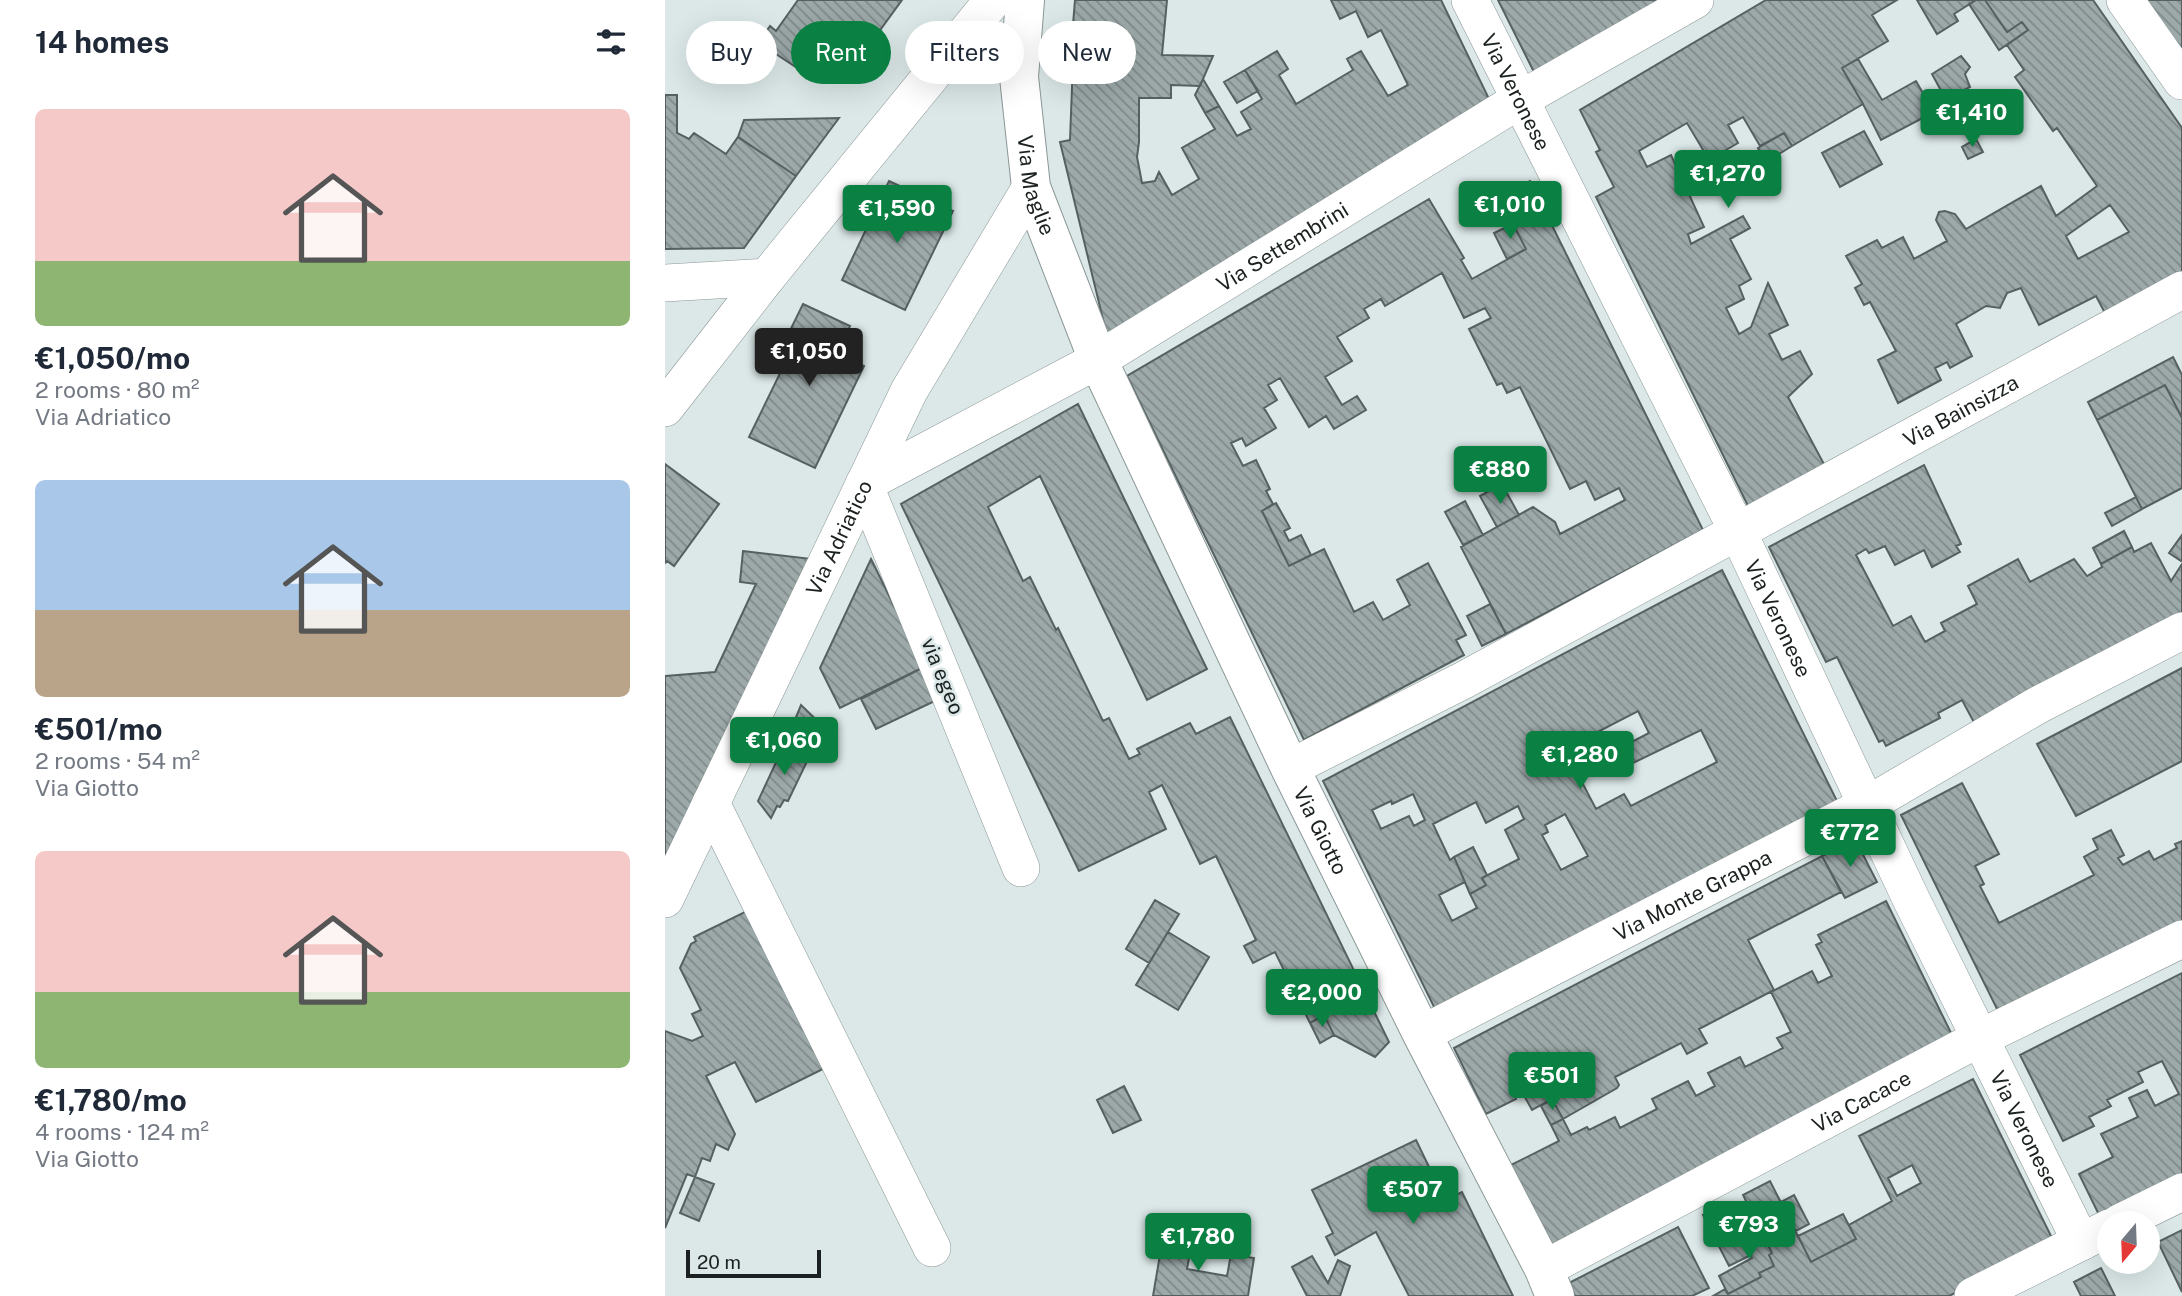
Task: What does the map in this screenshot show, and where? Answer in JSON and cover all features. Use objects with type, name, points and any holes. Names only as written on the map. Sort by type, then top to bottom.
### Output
[{"type":"street","points":[[665,408],[767,277],[993,0]]},
{"type":"street","name":"Via Maglie","points":[[1025,0],[1019,76],[1031,187],[1098,360]]},
{"type":"street","name":"Via Veronese","points":[[1470,0],[1737,530],[1980,1038],[2095,1235]]},
{"type":"street","name":"Via Settembrini","points":[[864,485],[1098,360],[1521,99],[1695,0]]},
{"type":"street","points":[[2125,0],[2182,81]]},
{"type":"street","name":"Via Adriatico","points":[[665,899],[909,391],[1031,187]]},
{"type":"street","points":[[665,283],[767,277]]},
{"type":"street","name":"Via Bainsizza","points":[[1290,768],[1464,680],[2182,290]]},
{"type":"street","name":"Via Giotto","points":[[1098,360],[1290,768],[1549,1282]]},
{"type":"street","name":"via egeo","points":[[864,485],[1021,868]]},
{"type":"street","name":"Via Monte Grappa","points":[[1423,1034],[1867,806],[2038,705],[2182,631]]},
{"type":"street","points":[[711,803],[932,1248]]},
{"type":"street","name":"Via Cacace","points":[[1549,1282],[1980,1038],[2182,939]]},
{"type":"street","points":[[2143,1211],[2182,1192]]},
{"type":"street","points":[[1973,1296],[2095,1235]]},
{"type":"building","points":[[798,0],[902,0],[887,21],[791,21],[791,64],[777,55],[777,30]]},
{"type":"building","points":[[1075,0],[1167,0],[1162,55],[1213,56],[1200,86],[1171,85],[1171,98],[1139,98],[1137,157],[1142,183],[1155,181],[1159,172],[1172,195],[1199,179],[1182,148],[1215,129],[1205,113],[1219,106],[1237,136],[1251,129],[1241,112],[1262,99],[1245,70],[1277,51],[1288,69],[1279,75],[1296,104],[1353,70],[1347,59],[1361,51],[1388,96],[1408,85],[1381,30],[1368,37],[1356,11],[1340,19],[1331,0],[1441,0],[1492,105],[1107,336],[1060,142],[1070,140],[1072,84],[1136,84],[1136,21],[1073,21]]},
{"type":"building","points":[[1498,0],[1679,0],[1539,82]]},
{"type":"building","points":[[1766,0],[1897,0],[1872,15],[1888,41],[1842,68],[1863,104],[1792,146],[1784,133],[1760,146],[1743,117],[1728,125],[1738,143],[1709,160],[1687,123],[1639,151],[1647,167],[1671,155],[1704,227],[1688,234],[1691,244],[1743,216],[1750,228],[1730,239],[1751,279],[1739,286],[1744,299],[1726,308],[1739,334],[1751,327],[1768,283],[1788,325],[1769,334],[1782,360],[1800,351],[1812,374],[1788,397],[1825,466],[1748,506],[1596,197],[1614,187],[1596,152],[1600,150],[1580,110]]},
{"type":"building","points":[[1917,0],[1976,0],[1954,14],[1958,21],[1937,34]]},
{"type":"building","points":[[1976,0],[1985,0],[2007,32],[2022,22],[2028,30],[1999,50],[1969,4]]},
{"type":"building","points":[[1985,0],[2093,0],[2182,128],[2182,278],[2107,317],[2096,296],[2039,325],[2021,288],[2007,293],[2000,308],[1986,306],[1956,324],[1972,356],[1950,368],[1947,362],[1935,368],[1941,380],[1898,403],[1878,360],[1896,351],[1870,302],[1864,305],[1855,288],[1862,284],[1846,256],[1877,240],[1882,248],[1903,237],[1914,259],[1947,241],[1936,220],[1939,212],[1955,214],[1966,229],[2041,186],[2056,216],[2097,186],[2057,128],[2053,131],[2015,77],[2024,70],[2007,45],[2028,30],[2022,22],[2007,32]],"holes":[[[2110,205],[2129,232],[2078,259],[2066,236]]]},
{"type":"building","points":[[2141,0],[2182,0],[2182,59]]},
{"type":"building","points":[[1961,56],[1970,67],[1965,74],[1970,87],[1952,96],[1950,92],[1944,96],[1932,74]]},
{"type":"building","points":[[1858,59],[1882,100],[1916,81],[1934,112],[1881,140],[1842,68]]},
{"type":"building","points":[[1245,70],[1258,91],[1237,103],[1224,82]]},
{"type":"building","points":[[1203,79],[1219,106],[1205,113],[1195,95]]},
{"type":"building","points":[[665,95],[677,95],[677,133],[689,139],[694,133],[726,154],[738,137],[796,176],[744,248],[665,249]]},
{"type":"building","points":[[839,118],[796,176],[738,137],[744,120]]},
{"type":"building","points":[[1864,131],[1882,164],[1840,187],[1822,153]]},
{"type":"building","points":[[1784,133],[1792,146],[1766,162],[1758,148]]},
{"type":"building","points":[[1976,139],[1983,152],[1968,159],[1962,147]]},
{"type":"building","points":[[889,181],[953,211],[905,310],[842,280]]},
{"type":"building","points":[[1530,181],[1703,530],[1506,634],[1461,547],[1533,507],[1555,522],[1560,534],[1625,500],[1619,488],[1595,500],[1586,481],[1570,489],[1520,387],[1507,393],[1502,383],[1497,385],[1469,329],[1491,318],[1485,308],[1464,318],[1442,273],[1385,306],[1381,299],[1364,309],[1369,318],[1337,337],[1352,361],[1325,377],[1342,405],[1357,396],[1366,410],[1334,429],[1326,416],[1309,427],[1280,378],[1268,385],[1277,400],[1264,408],[1276,428],[1246,446],[1242,438],[1231,443],[1243,466],[1256,460],[1270,489],[1266,491],[1273,504],[1262,511],[1289,566],[1324,549],[1354,612],[1373,602],[1383,620],[1410,605],[1397,580],[1428,563],[1466,635],[1456,640],[1464,655],[1304,740],[1127,376],[1429,199],[1464,258],[1461,260],[1472,279],[1526,249],[1499,197]]},
{"type":"building","points":[[1513,224],[1526,249],[1507,259],[1494,233]]},
{"type":"building","points":[[803,304],[850,326],[843,340],[860,348],[854,362],[864,366],[815,468],[749,437],[786,361],[777,357]]},
{"type":"building","points":[[2173,357],[2182,375],[2182,418],[2165,385],[2097,420],[2088,402]]},
{"type":"building","points":[[2165,385],[2182,418],[2182,488],[2142,509],[2097,420]]},
{"type":"building","points":[[1078,404],[1207,669],[1147,700],[1040,476],[988,507],[1023,581],[1030,577],[1103,721],[1109,718],[1129,759],[1140,754],[1137,749],[1190,723],[1196,734],[1230,717],[1389,1042],[1375,1057],[1334,1035],[1324,1015],[1310,1023],[1275,952],[1253,963],[1244,946],[1256,940],[1216,856],[1200,864],[1162,785],[1149,792],[1166,829],[1079,871],[901,504]]},
{"type":"building","points":[[665,464],[719,504],[674,566],[667,561],[665,563]]},
{"type":"building","points":[[1924,465],[1961,544],[1956,546],[1960,552],[1932,567],[1924,550],[1895,565],[1885,546],[1869,553],[1866,549],[1856,555],[1893,626],[1911,616],[1925,642],[1945,631],[1941,623],[1977,604],[1968,586],[2018,559],[2030,582],[2074,559],[2087,576],[2102,567],[2101,564],[2132,547],[2134,552],[2151,543],[2171,581],[2182,564],[2182,621],[1977,728],[1962,700],[1938,713],[1940,718],[1886,746],[1883,740],[1879,742],[1837,657],[1826,662],[1769,547]]},
{"type":"building","points":[[1502,484],[1519,515],[1497,527],[1480,496]]},
{"type":"building","points":[[2136,497],[2142,509],[2112,526],[2105,513]]},
{"type":"building","points":[[1465,501],[1483,535],[1463,545],[1445,512]]},
{"type":"building","points":[[1276,503],[1290,528],[1284,531],[1289,541],[1301,535],[1311,555],[1289,566],[1262,511]]},
{"type":"building","points":[[2124,531],[2132,547],[2101,564],[2093,548]]},
{"type":"building","points":[[2182,535],[2182,560],[2181,561],[2169,553]]},
{"type":"building","points":[[743,551],[812,559],[665,872],[665,676],[715,672],[756,584],[740,582]]},
{"type":"building","points":[[871,559],[924,667],[840,708],[820,668]]},
{"type":"building","points":[[1722,570],[1837,801],[1436,1011],[1323,781]],"holes":[[[1638,711],[1649,733],[1622,747],[1631,764],[1701,730],[1717,762],[1631,806],[1624,794],[1596,809],[1573,765],[1589,757],[1582,740]],[[1413,794],[1425,820],[1414,826],[1409,816],[1381,829],[1372,810],[1391,801],[1392,804]],[[1476,802],[1486,823],[1518,806],[1524,819],[1505,830],[1519,859],[1482,878],[1486,885],[1470,894],[1477,908],[1452,921],[1439,895],[1465,882],[1454,857],[1450,860],[1433,824]],[[1565,814],[1588,856],[1561,870],[1542,835],[1548,832],[1545,825]]]},
{"type":"building","points":[[1490,604],[1506,634],[1482,646],[1467,616]]},
{"type":"building","points":[[924,667],[939,699],[876,729],[861,699]]},
{"type":"building","points":[[2182,668],[2182,761],[2076,816],[2037,744]]},
{"type":"building","points":[[801,705],[834,737],[830,740],[792,727]]},
{"type":"building","points":[[786,741],[811,753],[788,801],[784,800],[780,807],[777,806],[771,818],[758,801]]},
{"type":"building","points":[[1962,783],[1999,854],[1975,866],[1984,884],[1980,886],[1999,923],[2094,875],[2084,857],[2098,849],[2093,839],[2111,830],[2124,855],[2118,858],[2123,865],[2149,851],[2154,860],[2177,848],[2175,844],[2182,841],[2182,931],[2003,1021],[1901,815]]},
{"type":"building","points":[[1855,839],[1877,882],[1845,898],[1822,856]]},
{"type":"building","points":[[1473,847],[1487,875],[1482,878],[1486,885],[1470,894],[1454,857]]},
{"type":"building","points":[[1822,856],[1841,892],[1748,940],[1774,990],[1699,1029],[1707,1043],[1687,1054],[1681,1043],[1615,1077],[1619,1085],[1617,1088],[1563,1119],[1552,1099],[1532,1110],[1521,1090],[1514,1094],[1516,1099],[1486,1114],[1454,1048]]},
{"type":"building","points":[[1155,900],[1179,914],[1149,963],[1126,949]]},
{"type":"building","points":[[1886,901],[1957,1045],[1552,1249],[1511,1165],[1559,1141],[1551,1125],[1563,1119],[1571,1135],[1587,1127],[1589,1130],[1615,1117],[1620,1128],[1657,1109],[1652,1099],[1688,1081],[1696,1096],[1715,1086],[1708,1073],[1740,1057],[1745,1067],[1783,1048],[1777,1038],[1791,1032],[1771,992],[1812,971],[1818,983],[1832,976],[1816,945],[1822,942],[1818,935]]},
{"type":"building","points":[[751,909],[829,1066],[756,1102],[735,1062],[706,1076],[735,1134],[728,1150],[716,1144],[710,1161],[702,1158],[695,1177],[687,1174],[665,1228],[665,1031],[692,1041],[703,1036],[692,1014],[701,1010],[680,968],[691,944],[696,941],[694,937]]},
{"type":"building","points":[[1168,932],[1209,957],[1178,1010],[1136,985]]},
{"type":"building","points":[[2182,973],[2182,1182],[2123,1211],[2097,1211],[2079,1174],[2113,1157],[2101,1134],[2138,1117],[2129,1098],[2147,1090],[2155,1106],[2179,1094],[2162,1061],[2138,1072],[2143,1082],[2107,1100],[2111,1106],[2089,1117],[2094,1126],[2063,1141],[2020,1055]]},
{"type":"building","points":[[1324,1015],[1334,1035],[1320,1043],[1310,1023]]},
{"type":"building","points":[[1973,1079],[2055,1244],[1949,1296],[1713,1296],[1725,1289],[1728,1294],[1761,1277],[1759,1273],[1774,1266],[1769,1255],[1772,1253],[1743,1195],[1770,1181],[1811,1262],[1856,1239],[1849,1225],[1892,1201],[1859,1136]],"holes":[[[1912,1165],[1921,1183],[1897,1196],[1888,1178]]]},
{"type":"building","points":[[1124,1086],[1141,1120],[1113,1133],[1097,1100]]},
{"type":"building","points":[[1552,1099],[1563,1119],[1551,1125],[1541,1106]]},
{"type":"building","points":[[1416,1140],[1445,1200],[1462,1192],[1513,1296],[1409,1296],[1376,1232],[1335,1255],[1326,1237],[1333,1233],[1312,1190]]},
{"type":"building","points":[[695,1177],[714,1184],[699,1221],[680,1213]]},
{"type":"building","points":[[1794,1195],[1809,1224],[1796,1231],[1781,1202]]},
{"type":"building","points":[[1725,1204],[1751,1255],[1729,1266],[1703,1215]]},
{"type":"building","points":[[1843,1214],[1856,1239],[1811,1262],[1798,1236]]},
{"type":"building","points":[[1757,1224],[1772,1253],[1769,1255],[1774,1266],[1759,1273],[1761,1277],[1728,1294],[1719,1276],[1752,1258],[1740,1233]]},
{"type":"building","points":[[1678,1227],[1709,1288],[1692,1296],[1575,1296],[1569,1283]]},
{"type":"building","points":[[2182,1230],[2182,1292],[2160,1246],[2160,1241]]},
{"type":"building","points":[[1164,1231],[1193,1236],[1187,1269],[1227,1276],[1231,1254],[1254,1258],[1248,1296],[1153,1296]]},
{"type":"building","points":[[1312,1256],[1328,1283],[1338,1260],[1350,1266],[1340,1296],[1307,1296],[1292,1267]]},
{"type":"building","points":[[2097,1270],[2097,1274],[2104,1274],[2115,1296],[2081,1296],[2074,1282]]}]
